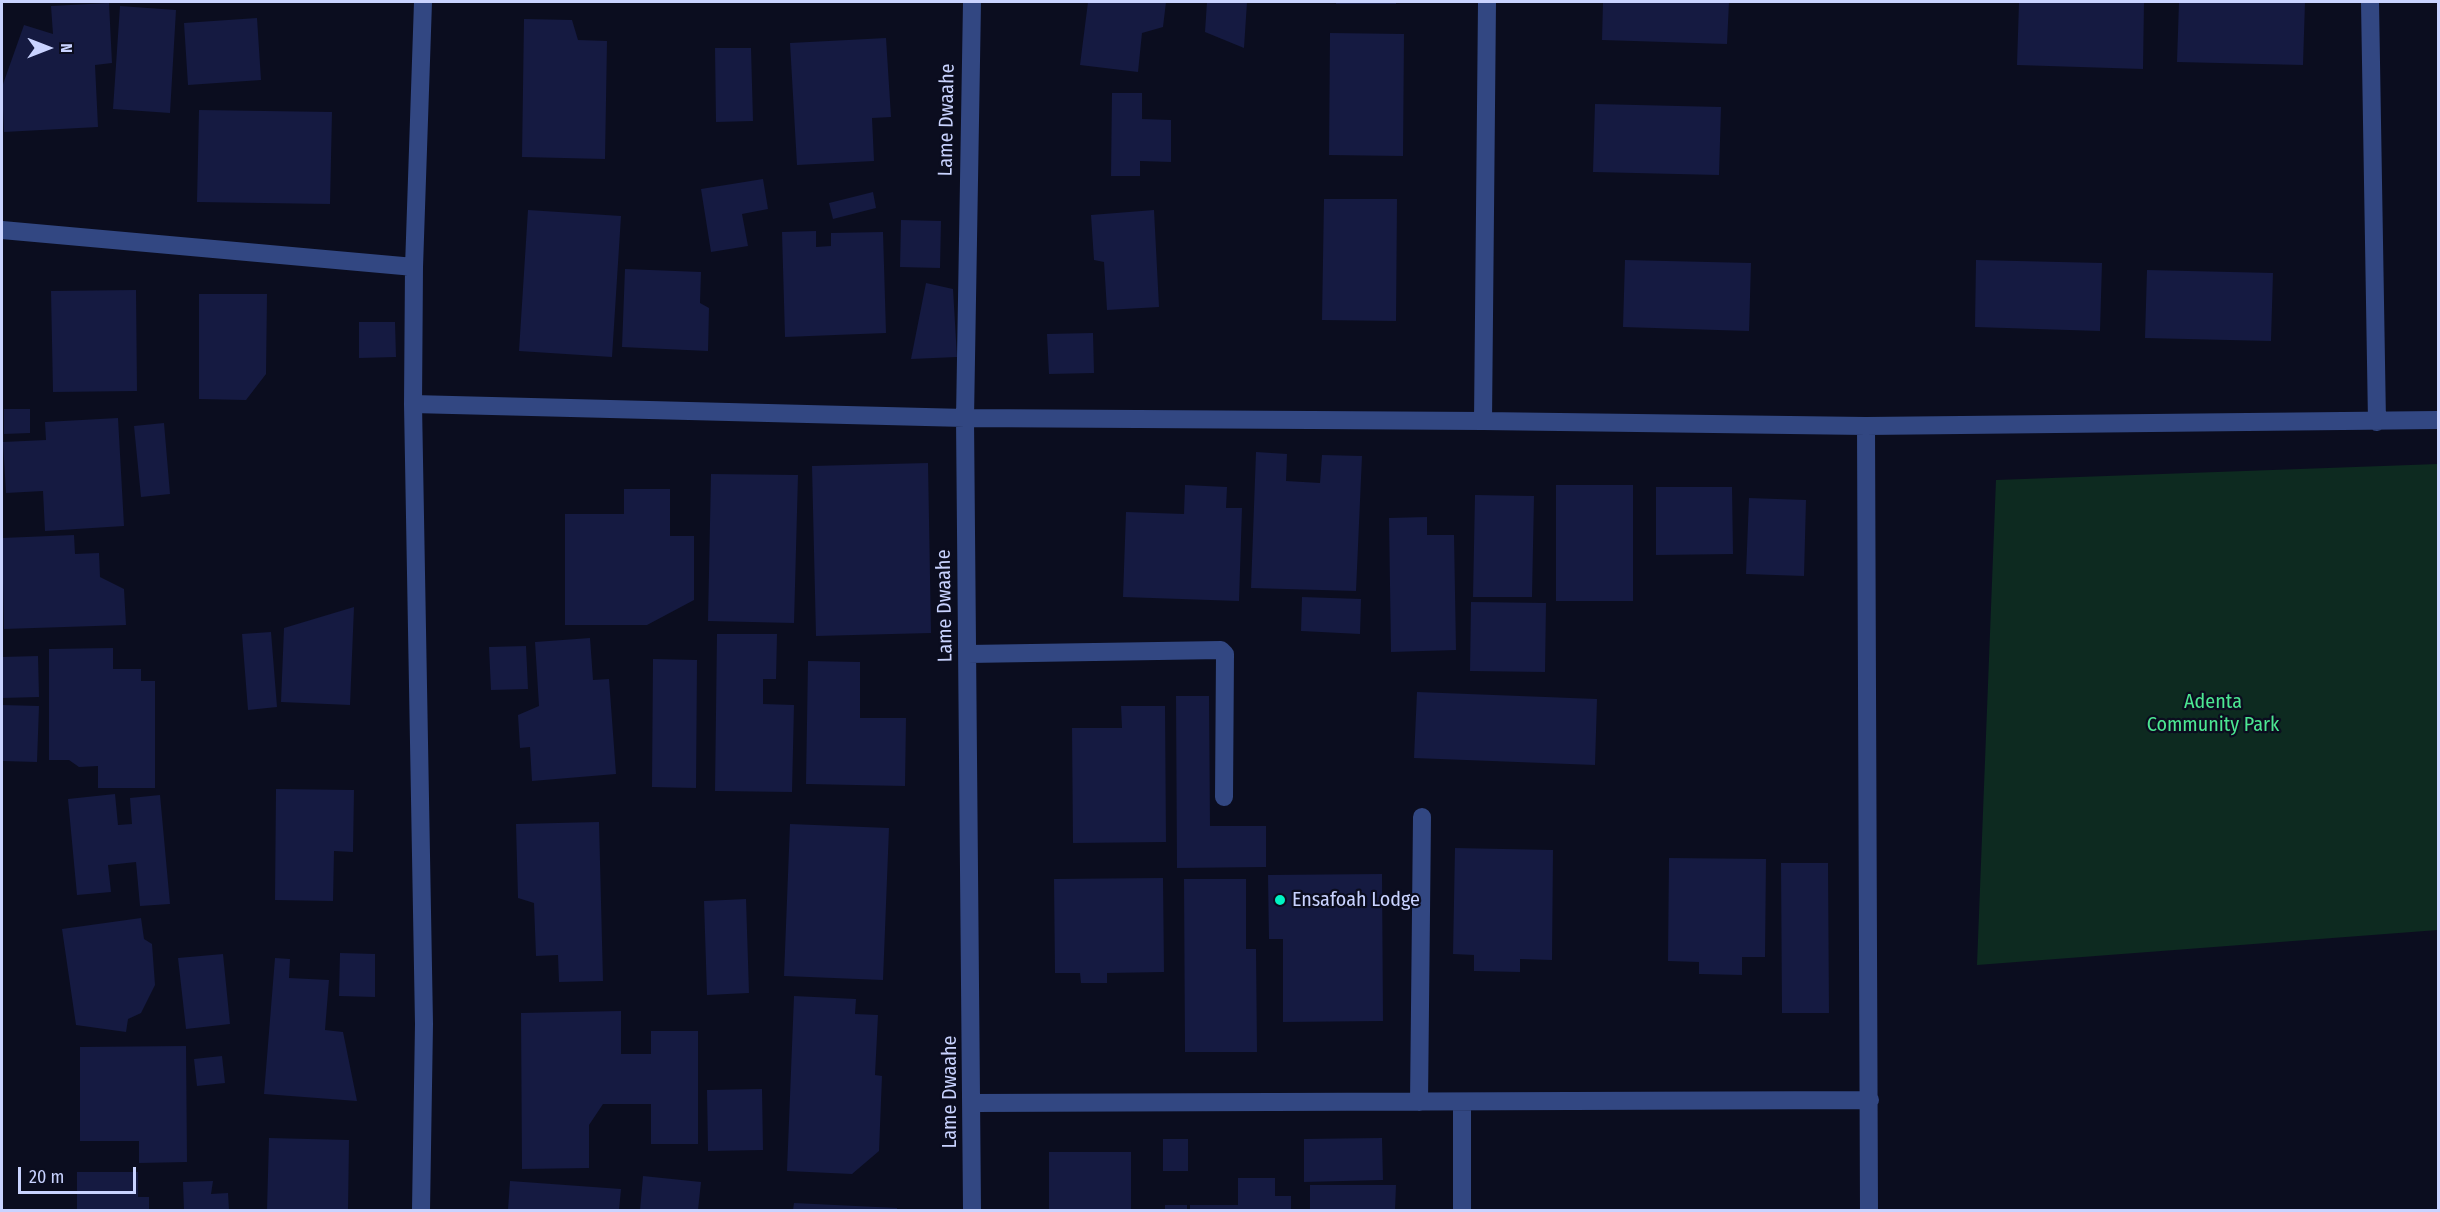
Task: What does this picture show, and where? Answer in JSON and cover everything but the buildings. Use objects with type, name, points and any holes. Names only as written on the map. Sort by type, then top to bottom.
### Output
[{"type":"street","points":[[421,1210],[424,1024],[413,404],[414,267],[423,2]]},
{"type":"street","name":"Lame Dwaahe","points":[[972,2],[965,418],[973,1103],[972,1210]]},
{"type":"street","points":[[1483,421],[1487,2]]},
{"type":"street","points":[[2370,2],[2377,422]]},
{"type":"street","points":[[2,230],[414,267]]},
{"type":"street","points":[[413,404],[965,418],[1866,426],[2439,420]]},
{"type":"street","points":[[1866,426],[1869,1210]]},
{"type":"street","points":[[968,654],[1221,650],[1225,654],[1224,797]]},
{"type":"street","points":[[1419,1102],[1422,817]]},
{"type":"street","points":[[973,1103],[1870,1100]]},
{"type":"street","points":[[1462,1102],[1462,1210]]},
{"type":"green space","name":"Adenta Community Park","points":[[2438,464],[2438,930],[1977,965],[1996,480]]},
{"type":"place","name":"Ensafoah Lodge","points":[[1280,900]]}]
